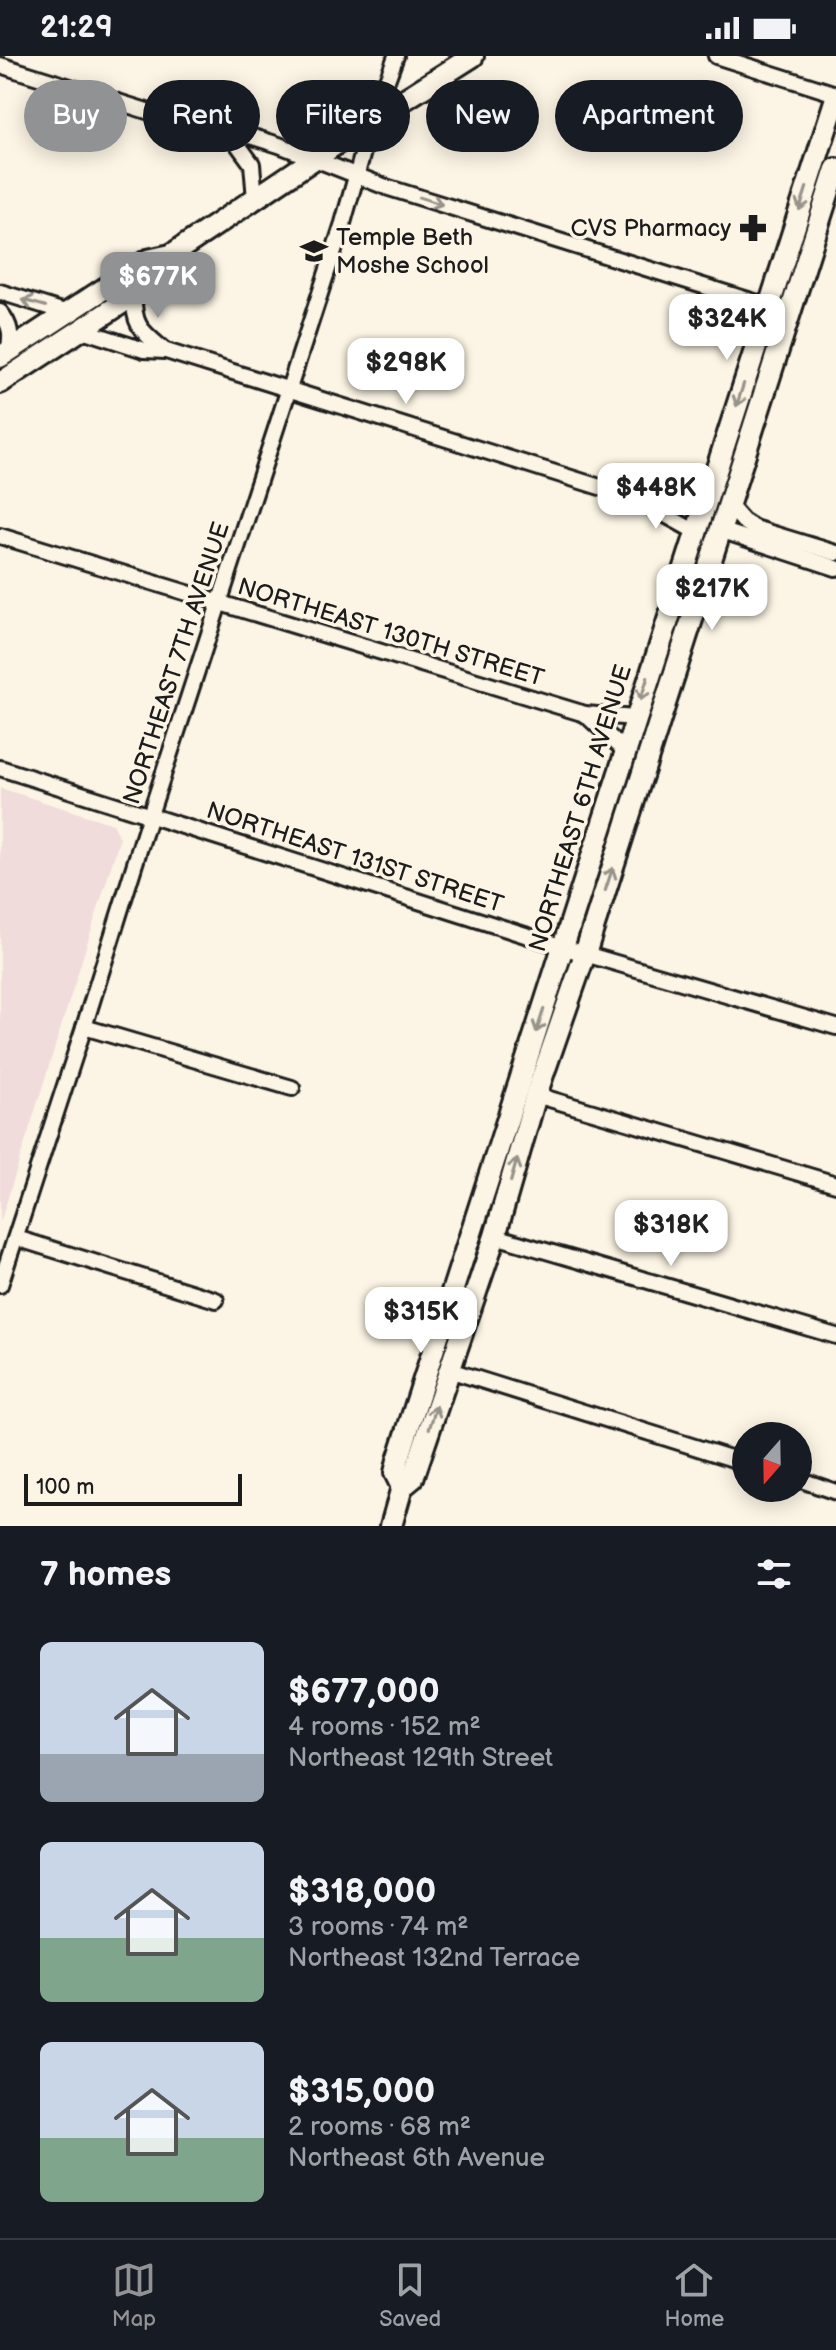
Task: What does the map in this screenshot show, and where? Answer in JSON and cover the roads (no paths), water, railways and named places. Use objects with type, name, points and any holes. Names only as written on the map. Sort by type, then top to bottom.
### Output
[{"type":"main road","points":[[410,96],[473,56]]},
{"type":"main road","name":"NORTHEAST 6TH AVENUE","points":[[402,1487],[394,1471],[836,96]]},
{"type":"main road","points":[[4,354],[148,260],[171,255],[325,152]]},
{"type":"main road","name":"NORTHEAST 6TH AVENUE","points":[[391,1526],[402,1487],[413,1478],[495,1236],[536,1095],[585,954],[836,169]]},
{"type":"main road","points":[[0,383],[154,282],[171,255]]},
{"type":"main road","points":[[717,467],[716,512],[720,530]]},
{"type":"main road","points":[[703,579],[708,530],[704,505]]},
{"type":"main road","points":[[440,1327],[444,1359],[449,1370]]},
{"type":"street","name":"NORTHEAST 7TH AVENUE","points":[[387,80],[396,56]]},
{"type":"street","points":[[716,56],[836,96]]},
{"type":"street","points":[[0,65],[143,110]]},
{"type":"street","points":[[260,140],[357,176],[791,314]]},
{"type":"street","points":[[243,152],[252,164],[255,199]]},
{"type":"street","name":"NORTHEAST 7TH AVENUE","points":[[0,1285],[363,152]]},
{"type":"street","points":[[0,292],[68,313]]},
{"type":"street","points":[[134,295],[137,325],[166,351]]},
{"type":"street","points":[[0,312],[9,326],[11,338],[4,354]]},
{"type":"street","points":[[82,330],[144,350],[166,351],[635,498],[704,505]]},
{"type":"street","points":[[635,498],[696,532]]},
{"type":"street","points":[[728,504],[754,528],[836,553]]},
{"type":"street","points":[[720,530],[836,568]]},
{"type":"street","name":"NORTHEAST 130TH STREET","points":[[0,536],[585,714],[635,718]]},
{"type":"street","name":"NORTHEAST 130TH STREET","points":[[585,714],[625,751]]},
{"type":"street","name":"NORTHEAST 131ST STREET","points":[[0,768],[585,954],[836,1027]]},
{"type":"street","points":[[84,1027],[292,1088]]},
{"type":"street","points":[[536,1095],[836,1184]]},
{"type":"street","points":[[495,1236],[836,1336]]},
{"type":"street","points":[[16,1238],[216,1300]]},
{"type":"street","points":[[449,1370],[732,1459]]},
{"type":"street","points":[[812,1484],[836,1492]]},
{"type":"place","name":"CVS Pharmacy","points":[[753,228]]},
{"type":"place","name":"Temple Beth Moshe School","points":[[314,251]]}]
